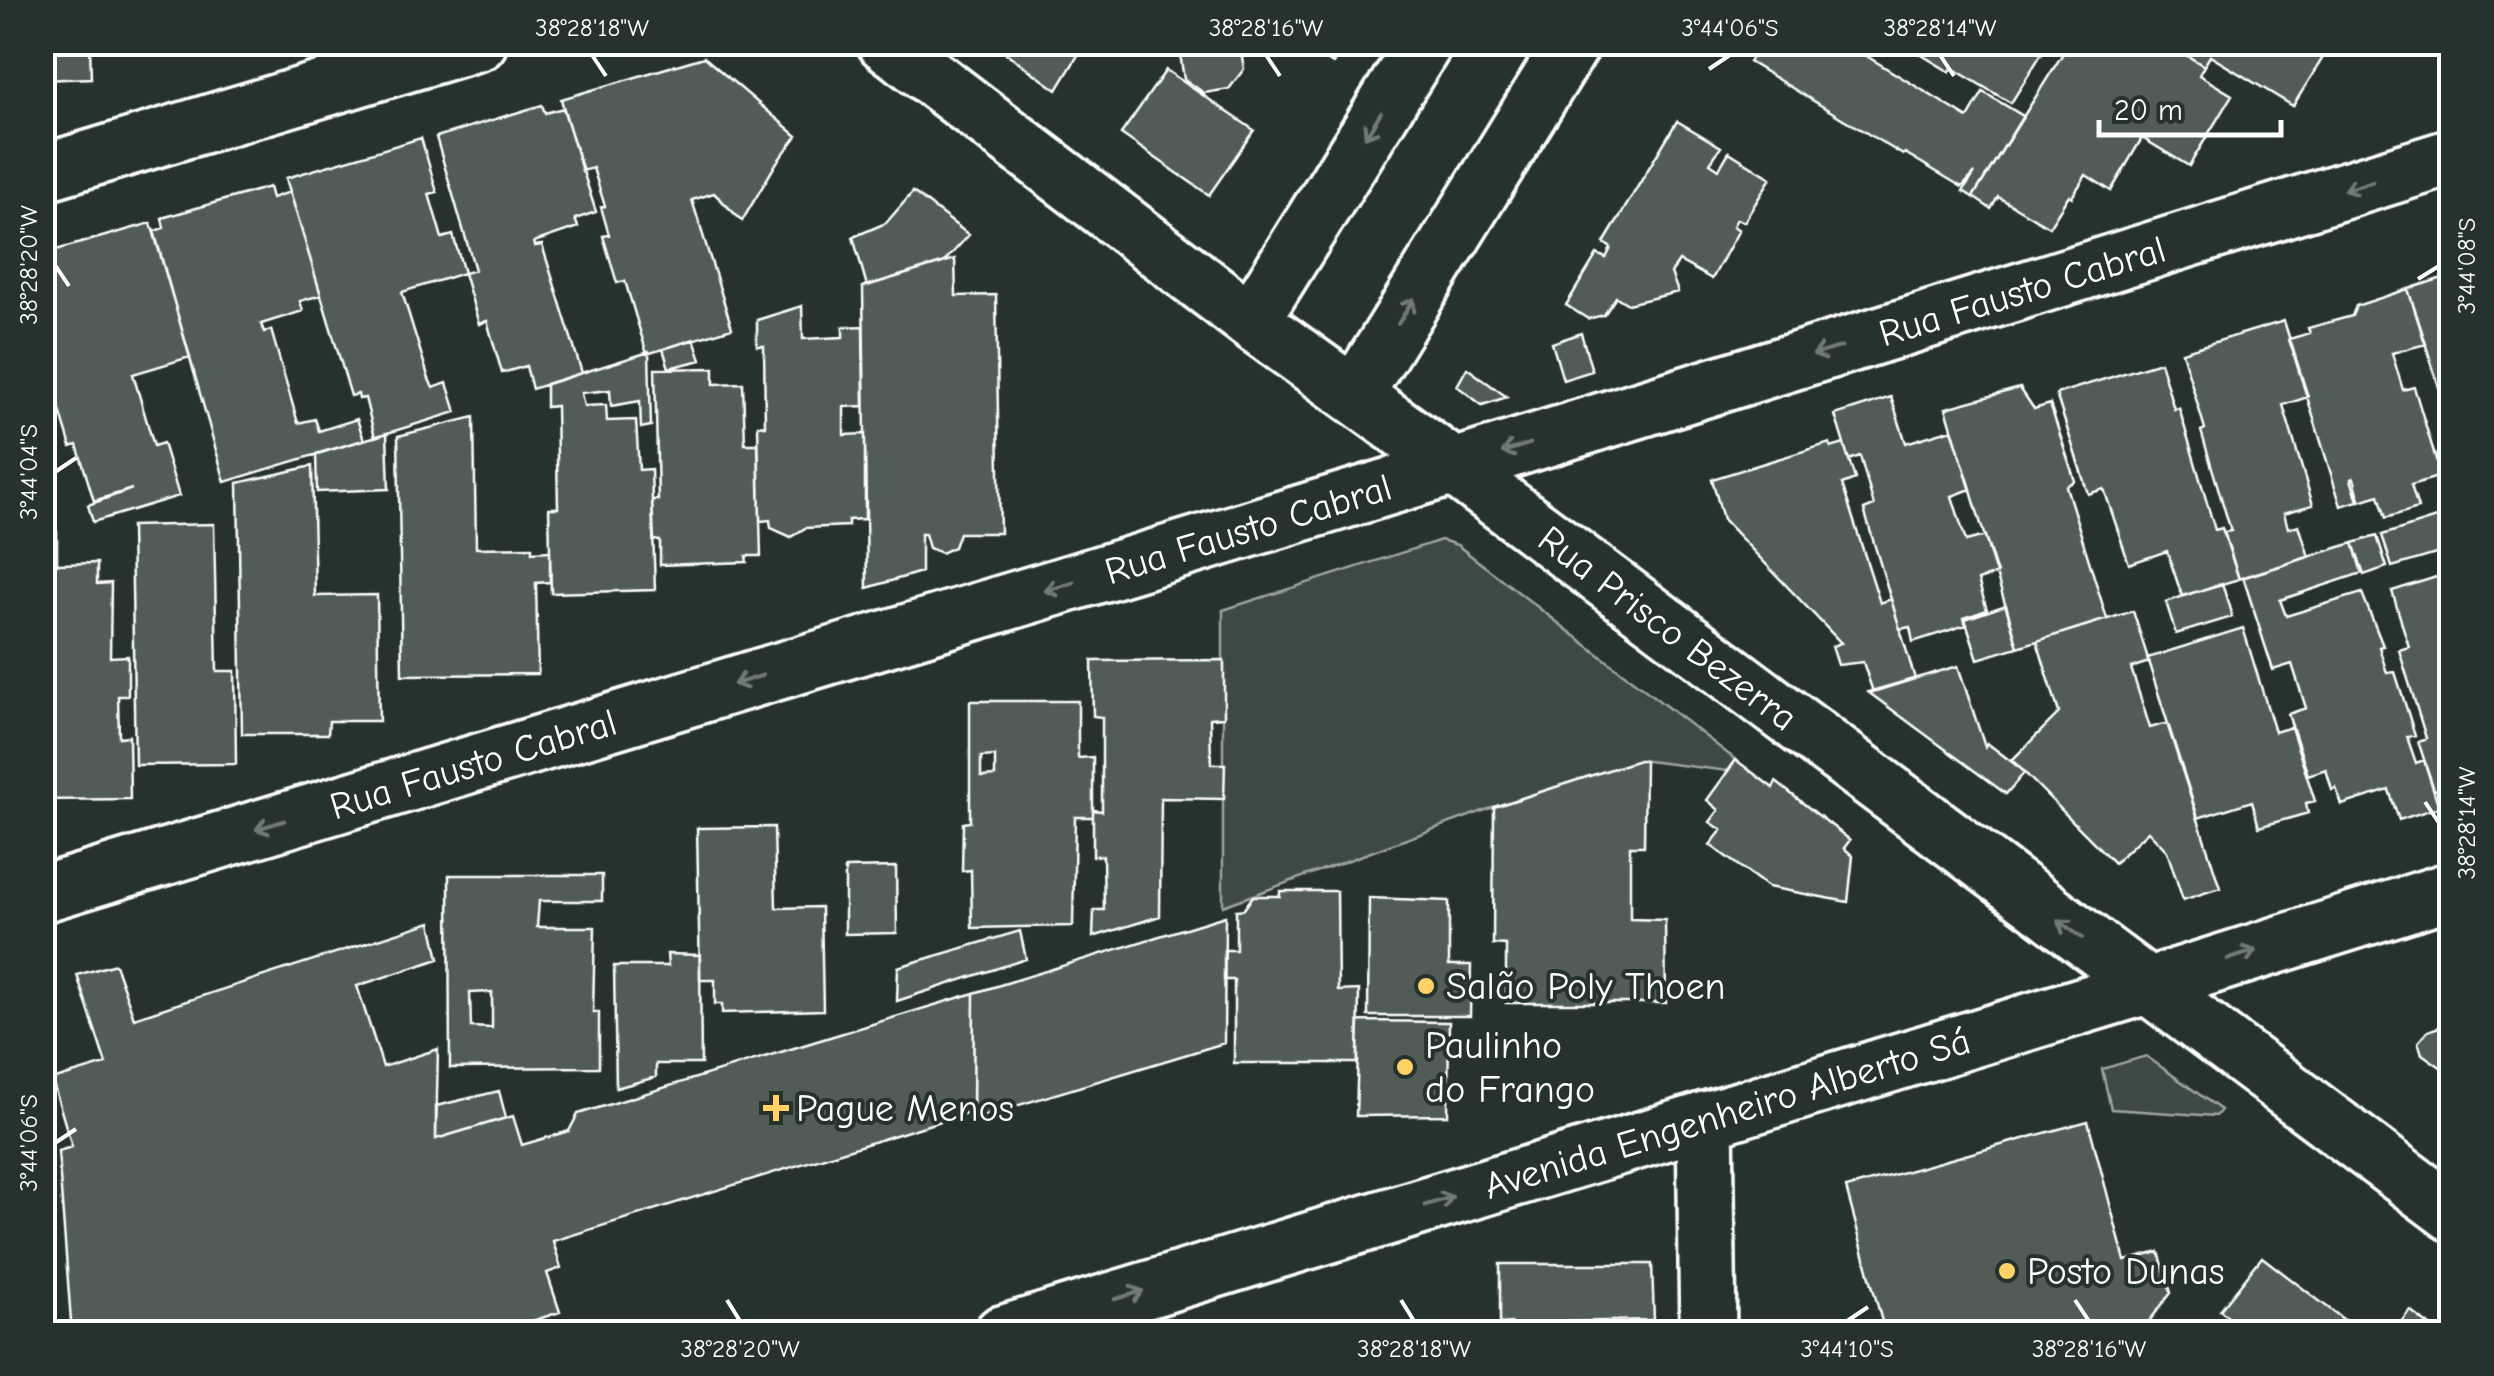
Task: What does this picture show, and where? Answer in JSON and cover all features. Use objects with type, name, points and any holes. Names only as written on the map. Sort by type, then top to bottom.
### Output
[{"type":"street","points":[[42,173],[479,42]]},
{"type":"street","name":"Rua Prisco Bezerra","points":[[885,42],[1252,321],[1454,467],[2452,1213]]},
{"type":"street","points":[[1252,321],[1425,42]]},
{"type":"street","points":[[1354,394],[1573,42]]},
{"type":"street","name":"Rua Fausto Cabral","points":[[42,894],[1454,467],[2452,157]]},
{"type":"street","name":"Avenida Engenheiro Alberto Sá","points":[[1002,1334],[2150,986],[2452,890]]},
{"type":"street","points":[[1704,1120],[1708,1334]]},
{"type":"shaded area","points":[[1441,540],[1457,545],[1736,760],[1728,771],[1639,760],[1494,807],[1223,906],[1223,610]]},
{"type":"shaded area","points":[[2146,1056],[2221,1110],[2216,1116],[2111,1109],[2102,1069]]},
{"type":"building","points":[[42,42],[120,45],[90,45],[91,78],[42,80]]},
{"type":"building","points":[[120,42],[201,42],[201,46],[119,47]]},
{"type":"building","points":[[1002,42],[1086,42],[1057,90],[999,48]]},
{"type":"building","points":[[1188,42],[1240,44],[1244,69],[1229,89],[1204,93],[1184,79],[1180,54]]},
{"type":"building","points":[[1298,42],[1346,42],[1333,64]]},
{"type":"building","points":[[1761,42],[1855,42],[1855,49],[1968,118],[1983,92],[2023,116],[1973,197],[1963,191],[1975,173],[1962,187],[1749,62]]},
{"type":"building","points":[[1900,42],[2024,42],[2042,53],[2011,103]]},
{"type":"building","points":[[2070,42],[2165,42],[2204,66],[2199,75],[2232,95],[2189,166],[2142,138],[2111,191],[2086,175],[2049,227],[1998,197],[1991,209],[1973,197]]},
{"type":"building","points":[[2165,42],[2302,42],[2324,56],[2293,106],[2210,56],[2204,66]]},
{"type":"building","points":[[704,57],[797,136],[742,221],[714,193],[692,200],[732,328],[647,354],[625,281],[617,283],[603,236],[609,235],[601,207],[605,206],[593,168],[582,171],[561,99]]},
{"type":"building","points":[[1166,70],[1254,130],[1209,195],[1121,134]]},
{"type":"building","points":[[542,105],[545,113],[563,108],[596,212],[575,219],[578,227],[534,242],[535,246],[542,245],[582,373],[532,389],[526,366],[502,373],[487,321],[479,324],[464,273],[475,270],[436,137]]},
{"type":"building","points":[[1677,121],[1721,147],[1710,163],[1719,169],[1729,152],[1771,178],[1744,222],[1737,219],[1733,226],[1739,230],[1712,279],[1679,261],[1671,273],[1678,292],[1628,304],[1616,297],[1604,315],[1588,319],[1566,305],[1597,254],[1606,258],[1611,248],[1604,243]]},
{"type":"building","points":[[421,138],[437,192],[429,194],[442,238],[453,235],[464,273],[402,292],[433,388],[447,383],[456,412],[375,437],[365,398],[351,396],[286,178]]},
{"type":"building","points":[[269,187],[272,198],[290,192],[321,295],[300,301],[303,311],[261,324],[264,332],[271,330],[298,423],[315,419],[319,431],[357,419],[364,440],[225,482],[154,231],[164,228],[162,218]]},
{"type":"building","points":[[913,192],[969,235],[943,263],[867,286],[853,237],[886,223]]},
{"type":"building","points":[[151,223],[190,357],[133,374],[154,446],[163,443],[179,496],[93,522],[88,505],[132,489],[94,501],[77,445],[71,447],[42,350],[42,254]]},
{"type":"building","points":[[955,259],[956,296],[996,295],[1000,533],[959,533],[954,547],[941,553],[929,548],[925,534],[921,534],[921,572],[867,588],[863,287]]},
{"type":"building","points":[[2452,275],[2452,428],[2408,289]]},
{"type":"building","points":[[2408,289],[2426,344],[2392,353],[2403,390],[2414,387],[2441,476],[2411,485],[2418,508],[2386,518],[2379,495],[2360,501],[2354,478],[2351,479],[2358,501],[2341,506],[2289,339],[2310,333],[2308,328],[2352,316],[2356,306]]},
{"type":"building","points":[[802,306],[803,339],[843,337],[843,327],[863,326],[864,406],[844,407],[844,435],[865,434],[865,519],[848,520],[848,526],[805,528],[791,537],[771,528],[770,520],[760,521],[758,425],[765,426],[764,346],[757,346],[757,320]]},
{"type":"building","points":[[2284,321],[2308,397],[2283,405],[2313,505],[2284,513],[2288,528],[2299,525],[2309,557],[2239,579],[2224,532],[2231,531],[2182,352]]},
{"type":"building","points":[[1581,333],[1592,371],[1563,380],[1552,343]]},
{"type":"building","points":[[694,339],[701,360],[669,368],[663,349]]},
{"type":"building","points":[[649,352],[651,426],[641,428],[640,401],[611,406],[610,390],[581,393],[584,406],[606,405],[607,421],[636,420],[639,470],[651,469],[655,590],[551,593],[549,508],[558,508],[556,406],[546,407],[546,384]]},
{"type":"building","points":[[2160,362],[2174,409],[2179,408],[2215,530],[2222,528],[2239,579],[2182,596],[2167,551],[2129,564],[2104,489],[2088,494],[2056,394]]},
{"type":"building","points":[[714,368],[714,384],[743,383],[745,444],[758,444],[761,556],[746,556],[747,562],[660,565],[652,500],[658,500],[655,369]]},
{"type":"building","points":[[1467,368],[1507,397],[1482,405],[1457,386]]},
{"type":"building","points":[[2020,388],[2034,409],[2050,404],[2075,481],[2066,486],[2107,619],[2018,647],[1946,408]]},
{"type":"building","points":[[1891,397],[1906,443],[1952,429],[1971,489],[1952,496],[1966,541],[1985,536],[1997,574],[1978,580],[1987,610],[1964,618],[1966,625],[1913,642],[1910,627],[1900,629],[1864,510],[1874,506],[1860,456],[1849,460],[1835,415]]},
{"type":"building","points":[[474,417],[476,548],[532,547],[532,552],[550,551],[550,582],[536,583],[538,674],[402,675],[398,436]]},
{"type":"building","points":[[387,433],[389,489],[317,492],[316,454]]},
{"type":"building","points":[[1830,443],[1831,448],[1844,444],[1855,479],[1842,484],[1880,603],[1891,599],[1915,679],[1873,692],[1863,662],[1838,665],[1832,646],[1841,643],[1723,519],[1712,479]]},
{"type":"building","points":[[312,466],[315,596],[377,595],[379,721],[329,721],[328,734],[242,734],[238,483]]},
{"type":"building","points":[[2439,517],[2450,550],[2392,567],[2382,535]]},
{"type":"building","points":[[214,524],[217,671],[235,671],[236,764],[135,765],[131,526]]},
{"type":"building","points":[[57,533],[57,564],[97,563],[97,584],[111,583],[110,657],[128,656],[128,696],[118,696],[119,737],[129,736],[130,799],[42,800],[42,537]]},
{"type":"building","points":[[2377,536],[2387,567],[2364,575],[2353,543]]},
{"type":"building","points":[[2353,543],[2362,573],[2280,600],[2286,616],[2362,593],[2383,646],[2379,647],[2387,673],[2395,672],[2415,735],[2407,737],[2416,763],[2424,760],[2439,807],[2399,820],[2389,790],[2342,805],[2336,788],[2332,790],[2326,769],[2308,775],[2288,714],[2306,708],[2292,664],[2273,670],[2243,577]]},
{"type":"building","points":[[2452,572],[2452,785],[2434,790],[2418,741],[2426,738],[2399,650],[2409,647],[2392,591]]},
{"type":"building","points":[[2222,583],[2232,617],[2176,634],[2166,602]]},
{"type":"building","points":[[2006,605],[2018,647],[1978,659],[1965,619]]},
{"type":"building","points":[[2133,611],[2149,662],[2131,668],[2150,728],[2167,723],[2220,888],[2183,900],[2167,851],[2148,831],[2114,863],[2012,760],[2059,713],[2037,641]]},
{"type":"building","points":[[2243,628],[2275,732],[2291,727],[2315,801],[2306,803],[2308,813],[2259,827],[2252,801],[2198,818],[2147,658]]},
{"type":"building","points":[[1224,660],[1224,717],[1210,718],[1211,764],[1225,764],[1224,799],[1161,798],[1160,916],[1093,937],[1094,910],[1104,910],[1103,856],[1093,856],[1093,810],[1102,811],[1102,717],[1093,716],[1092,661]]},
{"type":"building","points":[[1958,666],[1985,747],[1987,743],[2025,772],[2006,794],[1868,692]]},
{"type":"building","points":[[970,701],[1078,701],[1078,758],[1093,757],[1093,817],[1075,817],[1073,926],[972,928],[971,870],[962,871],[963,823],[970,822]],"holes":[[[995,756],[995,776],[981,777],[981,757]]]},
{"type":"building","points":[[1645,760],[1644,846],[1630,846],[1630,919],[1665,920],[1666,1003],[1506,1003],[1506,945],[1493,944],[1494,807]]},
{"type":"building","points":[[1736,760],[1773,788],[1776,782],[1850,840],[1844,848],[1853,856],[1848,902],[1768,887],[1710,845],[1722,830],[1710,822],[1719,810],[1707,800]]},
{"type":"building","points":[[774,827],[776,908],[821,907],[823,1010],[722,1013],[722,1004],[715,1004],[715,980],[700,980],[697,828]]},
{"type":"building","points":[[896,867],[897,933],[845,934],[845,868]]},
{"type":"building","points":[[449,875],[602,875],[602,901],[539,901],[537,927],[595,927],[593,1012],[599,1012],[599,1067],[450,1068]],"holes":[[[492,992],[492,1028],[471,1027],[470,993]]]},
{"type":"building","points":[[1280,891],[1337,891],[1338,991],[1359,990],[1358,1063],[1234,1063],[1234,980],[1224,980],[1224,950],[1236,950],[1236,910],[1244,909],[1253,896],[1280,896]]},
{"type":"building","points":[[1369,898],[1449,901],[1449,965],[1471,965],[1470,1016],[1368,1016]]},
{"type":"building","points":[[1225,916],[1224,1043],[973,1119],[974,993]]},
{"type":"building","points":[[431,922],[439,959],[357,986],[383,1067],[438,1049],[436,1139],[513,1116],[522,1145],[569,1131],[578,1114],[974,993],[973,1111],[553,1241],[561,1268],[547,1273],[560,1312],[492,1334],[72,1334],[58,1151],[72,1147],[52,1080],[106,1064],[77,975],[115,964],[134,1018]]},
{"type":"building","points":[[1020,931],[1026,959],[897,1001],[898,967]]},
{"type":"building","points":[[667,954],[700,955],[701,1064],[656,1064],[656,1077],[616,1088],[614,966],[668,966]]},
{"type":"building","points":[[1359,1021],[1449,1022],[1448,1115],[1356,1116]]},
{"type":"building","points":[[2452,1022],[2452,1075],[2422,1054],[2418,1042],[2428,1031]]},
{"type":"building","points":[[499,1091],[506,1118],[436,1139],[436,1106]]},
{"type":"building","points":[[2088,1121],[2125,1261],[2159,1252],[2171,1293],[2140,1333],[1865,1334],[1884,1329],[1846,1188]]},
{"type":"building","points":[[2262,1257],[2356,1329],[2352,1334],[2250,1334],[2220,1310]]},
{"type":"building","points":[[1500,1264],[1652,1264],[1654,1320],[1563,1322],[1563,1334],[1511,1334],[1511,1323],[1500,1324]]},
{"type":"building","points":[[2410,1310],[2440,1334],[2392,1334]]},
{"type":"place","name":"Salão Poly Thoen","points":[[1426,986]]},
{"type":"place","name":"Paulinho do Frango","points":[[1405,1067]]},
{"type":"place","name":"Pague Menos","points":[[776,1108]]},
{"type":"place","name":"Posto Dunas","points":[[2007,1271]]}]
